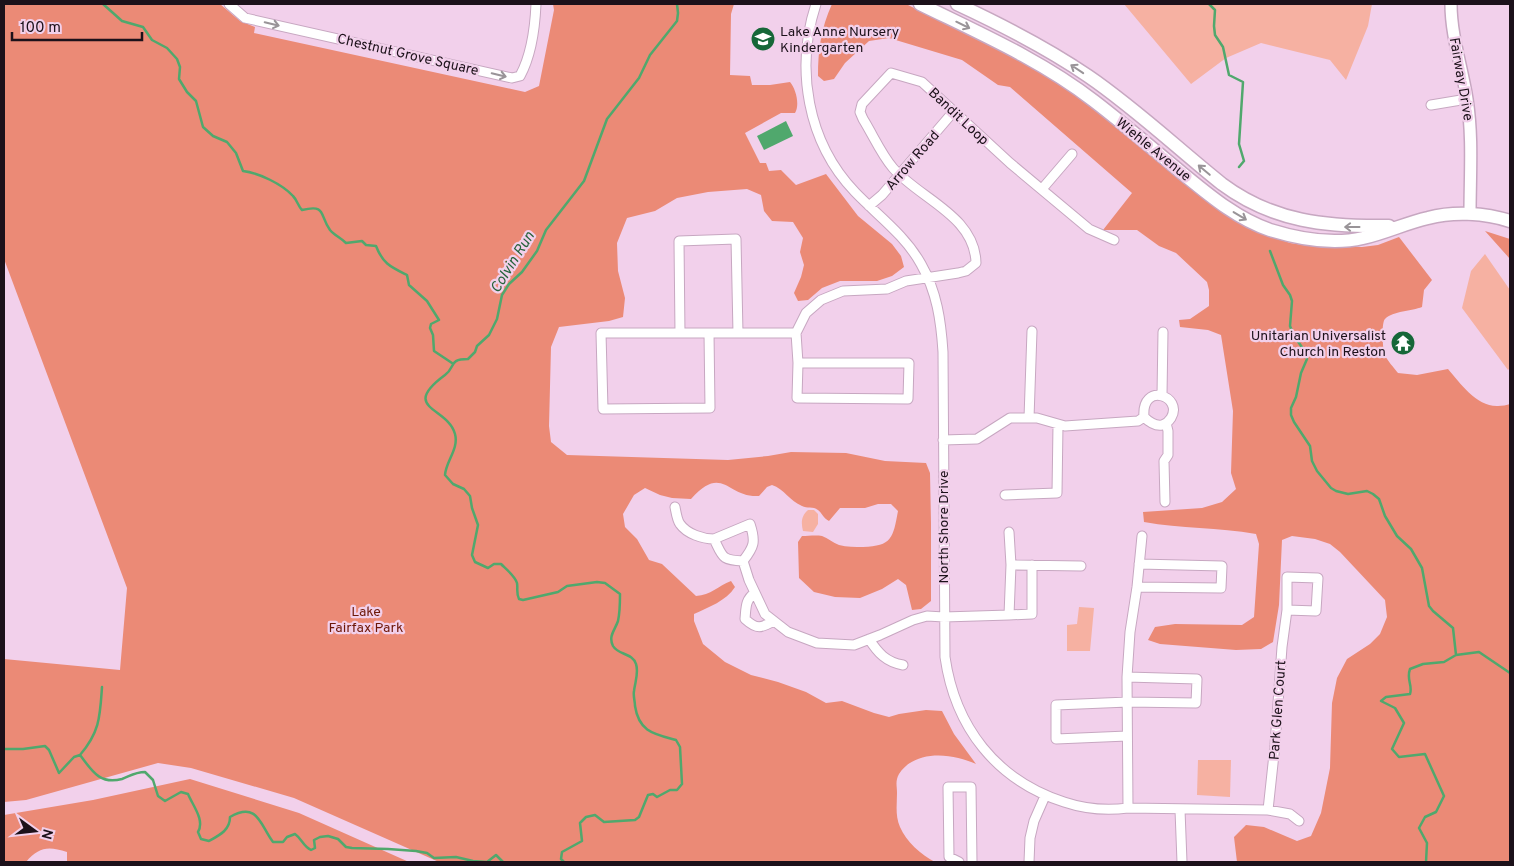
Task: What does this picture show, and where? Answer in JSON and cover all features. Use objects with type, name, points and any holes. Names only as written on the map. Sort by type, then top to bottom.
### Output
[{"type":"main road","name":"Wiehle Avenue","points":[[920,4],[1012,49],[1063,79],[1094,100],[1214,198],[1251,222],[1294,236],[1325,240],[1361,239],[1429,217],[1450,214],[1470,214],[1510,221]]},
{"type":"main road","name":"Wiehle Avenue","points":[[956,4],[1043,48],[1082,72],[1130,108],[1235,194],[1255,204],[1298,220],[1324,225],[1401,226]]},
{"type":"street","name":"Chestnut Grove Square","points":[[229,4],[245,18],[512,78],[520,76],[524,68],[535,18],[536,4]]},
{"type":"street","name":"North Shore Drive","points":[[816,4],[809,27],[805,65],[810,109],[820,139],[828,156],[844,179],[912,249],[928,277],[938,305],[942,326],[945,657],[958,709],[967,726],[984,750],[1018,781],[1045,796],[1071,804],[1113,810],[1128,808],[1268,810],[1290,814],[1299,820]]},
{"type":"street","name":"Fairway Drive","points":[[1451,4],[1453,34],[1467,99],[1471,140],[1470,214]]},
{"type":"street","name":"Bandit Loop","points":[[928,277],[958,274],[966,271],[976,263],[976,250],[959,223],[893,168],[863,120],[860,112],[862,104],[891,73],[922,82],[1010,163],[1089,229],[1105,238],[1114,240]]},
{"type":"street","points":[[1431,105],[1467,99]]},
{"type":"street","name":"Arrow Road","points":[[869,206],[882,195],[954,112]]},
{"type":"street","points":[[1042,188],[1072,154]]},
{"type":"street","points":[[680,333],[679,241],[736,239],[738,333]]},
{"type":"street","points":[[798,363],[909,363],[908,399],[797,398],[798,363],[796,334],[806,313],[821,300],[843,291],[887,289],[906,281],[928,277]]},
{"type":"street","points":[[1029,418],[1032,331]]},
{"type":"street","points":[[1162,395],[1164,332]]},
{"type":"street","points":[[709,333],[710,408],[603,408],[601,333],[709,333],[738,333],[796,334]]},
{"type":"street","points":[[1162,395],[1168,398],[1173,405],[1174,413],[1166,423],[1156,425],[1144,418],[1146,401],[1153,396],[1162,395]]},
{"type":"street","points":[[943,440],[977,439],[1010,418],[1037,418],[1065,426],[1138,421],[1144,418]]},
{"type":"street","points":[[1165,502],[1164,461],[1168,455],[1166,423]]},
{"type":"street","points":[[1005,495],[1057,493],[1058,425]]},
{"type":"street","points":[[675,507],[679,523],[693,534],[704,539],[714,539],[750,524],[754,544],[743,561]]},
{"type":"street","points":[[1009,615],[1010,532]]},
{"type":"street","points":[[1128,808],[1127,677],[1130,632],[1142,536]]},
{"type":"street","points":[[714,539],[722,556],[728,560],[743,561]]},
{"type":"street","points":[[743,561],[765,614],[788,632],[817,643],[854,645],[927,616],[1032,614],[1032,566]]},
{"type":"street","points":[[1137,588],[1221,588],[1222,566],[1139,564]]},
{"type":"street","points":[[1011,565],[1081,566]]},
{"type":"street","name":"Park Glen Court","points":[[1268,810],[1276,745],[1288,577],[1318,578],[1316,611],[1287,610]]},
{"type":"street","points":[[755,593],[750,596],[746,605],[745,619],[753,626],[762,627],[774,621]]},
{"type":"street","points":[[869,639],[883,657],[893,663],[903,665]]},
{"type":"street","points":[[1127,677],[1197,679],[1196,703],[1128,702],[1056,705],[1056,739],[1127,736]]},
{"type":"street","points":[[959,862],[949,858],[948,788],[972,788],[972,862]]},
{"type":"street","points":[[1029,862],[1030,838],[1034,821],[1045,796]]},
{"type":"street","points":[[1180,810],[1182,862]]},
{"type":"shaded area","points":[[1124,4],[1372,4],[1368,26],[1346,80],[1330,60],[1261,43],[1226,58],[1191,84]]},
{"type":"shaded area","points":[[786,121],[793,136],[764,150],[757,136]]},
{"type":"shaded area","points":[[1485,254],[1510,290],[1510,368],[1508,370],[1462,308],[1471,271]]},
{"type":"shaded area","points":[[808,510],[814,510],[818,514],[818,524],[813,532],[803,531],[802,520]]},
{"type":"shaded area","points":[[1079,607],[1094,608],[1090,651],[1067,651],[1067,625],[1077,624]]},
{"type":"shaded area","points":[[1198,760],[1231,760],[1230,797],[1197,795]]},
{"type":"green space","name":"Lake Fairfax Park","points":[[4,4],[220,4],[240,21],[255,27],[254,33],[525,92],[539,86],[554,10],[553,4],[734,4],[731,14],[730,75],[750,76],[752,85],[790,82],[797,97],[795,113],[781,113],[745,133],[760,163],[766,163],[769,171],[781,170],[796,185],[826,174],[858,216],[892,244],[901,256],[904,267],[892,276],[877,281],[840,281],[822,288],[808,300],[798,301],[794,293],[804,265],[800,252],[803,238],[793,222],[772,221],[764,211],[761,195],[747,189],[708,192],[677,198],[655,211],[627,218],[617,243],[618,271],[625,298],[623,317],[609,321],[559,327],[551,347],[549,426],[551,442],[567,455],[728,460],[791,452],[846,453],[885,461],[926,463],[930,473],[931,601],[921,609],[912,610],[906,585],[898,579],[882,589],[860,598],[835,597],[814,592],[799,578],[798,542],[802,536],[822,536],[837,544],[848,547],[880,545],[889,539],[894,528],[898,511],[891,504],[878,504],[865,508],[840,508],[829,521],[818,510],[798,504],[772,485],[767,487],[759,496],[748,495],[718,483],[711,484],[702,489],[691,499],[672,498],[645,488],[634,495],[623,514],[625,527],[637,539],[649,560],[662,564],[696,596],[710,592],[731,581],[735,587],[727,596],[694,614],[694,621],[703,644],[725,662],[751,675],[806,692],[826,703],[842,701],[889,717],[926,710],[942,711],[954,734],[976,764],[957,757],[924,757],[906,766],[899,774],[896,784],[897,814],[900,827],[914,847],[924,856],[935,862],[439,862],[294,798],[191,768],[158,763],[26,800],[4,802],[4,659],[120,670],[127,588],[4,259]]},
{"type":"green space","points":[[832,4],[906,4],[1034,67],[1063,86],[1252,229],[1290,243],[1310,246],[1362,247],[1378,245],[1399,237],[1432,280],[1424,290],[1422,307],[1388,316],[1385,319],[1383,341],[1384,354],[1387,359],[1398,373],[1417,375],[1448,369],[1470,393],[1483,403],[1498,406],[1510,404],[1510,862],[1237,862],[1234,837],[1246,825],[1264,827],[1297,841],[1311,836],[1321,813],[1330,768],[1332,703],[1337,678],[1347,659],[1370,644],[1380,634],[1387,617],[1385,600],[1340,552],[1330,544],[1315,539],[1292,536],[1282,540],[1279,605],[1273,642],[1261,649],[1236,650],[1160,644],[1148,640],[1155,627],[1175,624],[1242,625],[1254,617],[1259,544],[1256,534],[1144,522],[1143,512],[1202,508],[1222,502],[1236,489],[1231,473],[1233,411],[1221,335],[1208,330],[1180,327],[1179,320],[1190,319],[1209,306],[1207,282],[1176,253],[1159,246],[1137,230],[1103,230],[1132,193],[1010,87],[998,85],[962,60],[889,38],[869,41],[845,63],[834,79],[824,81],[818,76],[819,57],[823,30]]},
{"type":"green space","points":[[1485,231],[1510,239],[1510,259]]},
{"type":"green space","points":[[190,779],[299,813],[409,862],[67,862],[67,852],[44,849],[35,853],[26,862],[4,862],[4,815],[93,800]]},
{"type":"waterway","points":[[103,4],[122,21],[143,27],[152,40],[167,48],[177,59],[180,67],[179,79],[187,92],[196,101],[203,127],[213,136],[227,142],[236,153],[243,171],[277,183],[294,198],[302,210],[315,208],[319,210],[330,230],[346,243],[362,241],[366,245],[376,246],[388,264],[407,275],[409,285],[427,301],[439,320],[431,324],[430,328],[433,335],[434,351],[452,363]]},
{"type":"waterway","name":"Colvin Run","points":[[564,862],[561,859],[562,852],[582,841],[580,823],[586,817],[595,815],[604,822],[635,820],[639,817],[648,795],[653,794],[657,797],[670,790],[677,790],[682,784],[680,747],[676,740],[649,731],[644,727],[637,715],[634,695],[637,674],[636,664],[632,658],[615,649],[612,642],[612,636],[619,618],[620,594],[605,583],[597,582],[567,586],[558,592],[523,600],[518,597],[517,583],[514,578],[501,564],[494,564],[488,568],[475,562],[472,555],[478,525],[470,496],[464,489],[453,484],[445,475],[454,450],[455,434],[451,425],[430,407],[426,401],[426,395],[455,362],[468,359],[475,352],[477,346],[489,335],[497,319],[502,295],[509,284],[522,272],[537,251],[546,230],[584,181],[607,119],[639,78],[650,55],[677,21],[677,4]]},
{"type":"waterway","points":[[1209,4],[1215,10],[1215,35],[1223,47],[1229,75],[1243,82],[1239,144],[1244,161],[1239,167]]},
{"type":"waterway","points":[[1270,251],[1283,285],[1292,301],[1290,326],[1307,359],[1291,408],[1294,422],[1310,446],[1312,461],[1317,471],[1331,488],[1348,494],[1367,491],[1379,499],[1385,516],[1397,536],[1411,549],[1422,568],[1429,606],[1453,628],[1456,655]]},
{"type":"waterway","name":"Colvin Run","points":[[1426,862],[1427,843],[1419,828],[1425,817],[1436,812],[1444,796],[1425,754],[1399,757],[1392,749],[1404,723],[1395,708],[1381,701],[1386,697],[1410,694],[1410,669],[1423,664],[1444,662],[1456,655],[1479,652],[1510,673]]},
{"type":"waterway","points":[[102,687],[98,723],[92,739],[80,755],[97,775],[108,780],[122,779],[135,773],[145,772],[153,780],[158,796],[165,801],[181,792],[188,794],[198,813],[200,823],[198,832],[201,839],[209,841],[217,837],[226,829],[230,822],[230,817],[247,812],[257,817],[273,842],[283,842],[287,837],[295,834],[311,850],[315,848],[314,840],[328,836],[338,839],[346,847],[352,848],[416,851],[427,853],[434,858],[456,857],[487,862],[496,855],[503,862]]},
{"type":"waterway","points":[[4,749],[45,746],[49,750],[59,773],[74,757],[80,755]]},
{"type":"place","name":"Lake Anne Nursery Kindergarten","points":[[763,39]]},
{"type":"place","name":"Unitarian Universalist Church in Reston","points":[[1403,343]]}]
